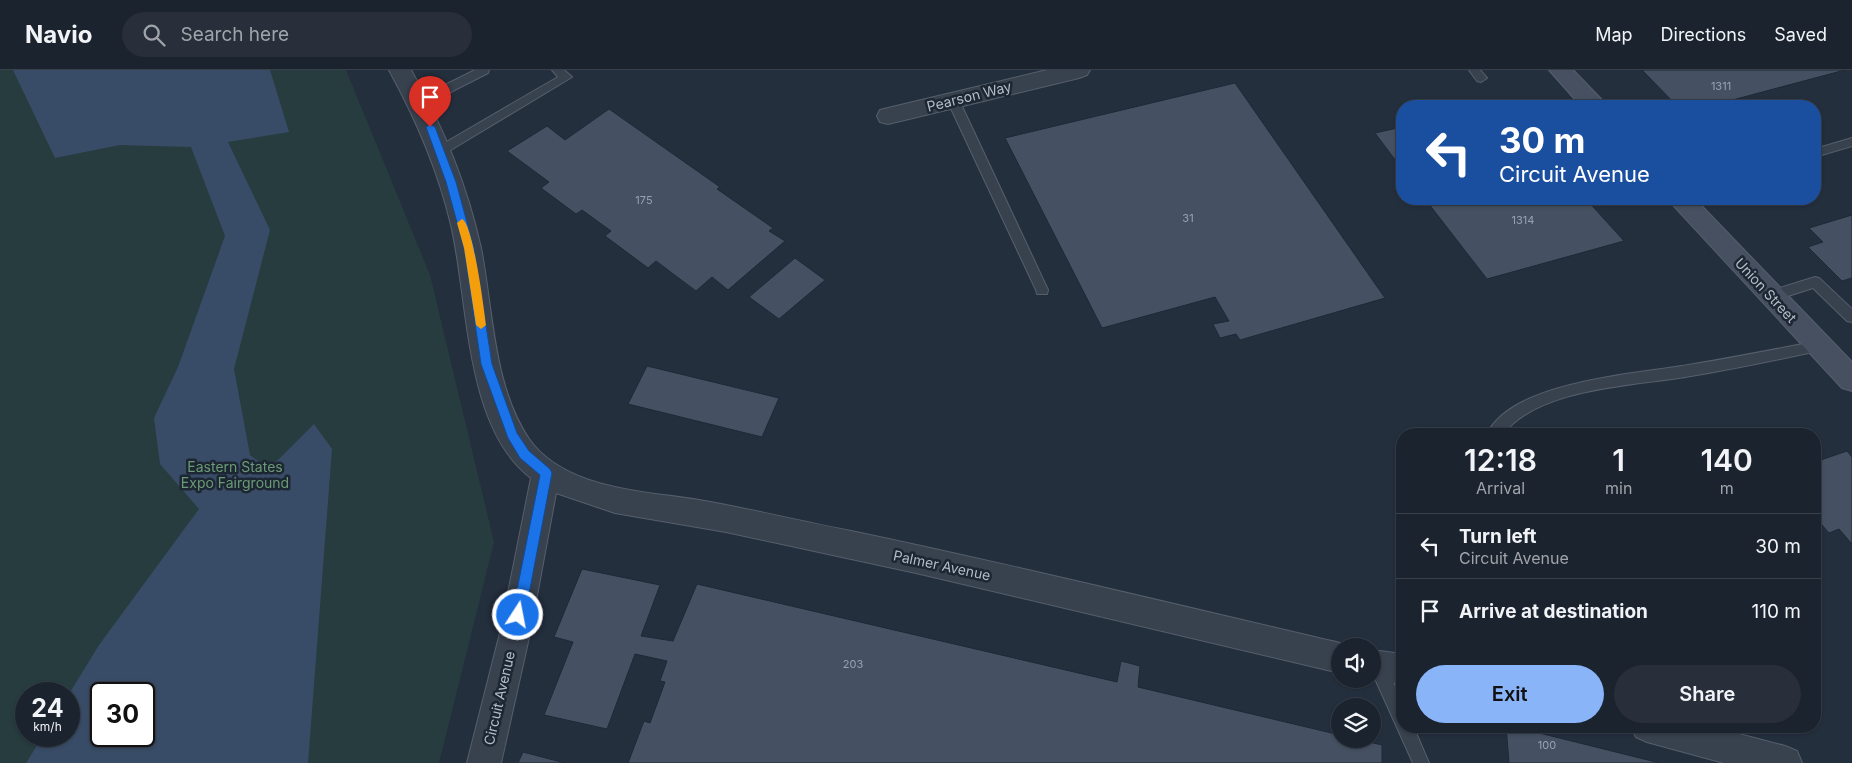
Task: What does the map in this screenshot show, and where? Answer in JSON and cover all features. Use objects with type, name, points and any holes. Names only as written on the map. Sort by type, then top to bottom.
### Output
[{"type":"street","points":[[400,70],[419,104],[440,151],[469,248],[486,364],[512,435],[524,454],[546,473]]},
{"type":"street","name":"Pearson Way","points":[[888,116],[1079,70]]},
{"type":"street","points":[[1560,70],[1588,100]]},
{"type":"street","name":"Union Street","points":[[1687,205],[1852,380]]},
{"type":"street","name":"Palmer Avenue","points":[[546,473],[559,481],[603,498],[707,515],[950,566],[1331,656]]},
{"type":"street","name":"Circuit Avenue","points":[[484,763],[515,633],[546,473]]},
{"type":"street","points":[[1673,733],[1785,763]]},
{"type":"lane","points":[[419,104],[484,70]]},
{"type":"lane","points":[[440,151],[566,77],[557,70]]},
{"type":"lane","points":[[953,100],[1042,290]]},
{"type":"lane","points":[[1821,151],[1852,142]]},
{"type":"lane","points":[[1772,296],[1815,282],[1852,317]]},
{"type":"lane","points":[[1497,428],[1507,419],[1532,403],[1576,388],[1677,373],[1818,346]]},
{"type":"lane","points":[[1384,667],[1396,703]]},
{"type":"lane","points":[[1408,733],[1421,763]]},
{"type":"green space","name":"Eastern States Expo Fairground","points":[[0,70],[346,70],[430,275],[494,542],[439,763],[0,763]]},
{"type":"water","points":[[13,70],[270,70],[289,132],[228,142],[270,230],[234,369],[250,455],[269,469],[314,424],[332,449],[308,763],[26,763],[36,747],[80,747],[80,682],[76,682],[99,645],[199,509],[160,464],[154,418],[178,367],[225,236],[191,147],[120,145],[55,158]]},
{"type":"building","points":[[1642,70],[1845,70],[1732,100],[1671,100]]},
{"type":"building","points":[[1235,83],[1385,298],[1240,340],[1236,334],[1220,338],[1213,324],[1229,321],[1215,297],[1102,328],[1005,138]]},
{"type":"building","points":[[609,109],[720,187],[717,189],[773,228],[769,231],[785,241],[728,290],[712,277],[696,291],[656,261],[648,268],[605,236],[611,231],[582,210],[576,214],[541,188],[549,182],[507,151],[547,126],[565,140]]},
{"type":"building","points":[[1396,128],[1396,161],[1375,133]]},
{"type":"building","points":[[1430,205],[1591,205],[1624,241],[1487,279]]},
{"type":"building","points":[[1852,215],[1852,278],[1842,281],[1808,247],[1823,242],[1809,228]]},
{"type":"building","points":[[795,258],[825,280],[779,319],[749,297]]},
{"type":"building","points":[[647,366],[779,398],[762,437],[628,404]]},
{"type":"building","points":[[1847,451],[1852,457],[1852,544],[1839,529],[1829,533],[1821,524],[1821,460]]},
{"type":"building","points":[[582,569],[660,585],[641,636],[673,641],[697,584],[1117,682],[1121,661],[1140,666],[1138,687],[1331,733],[1331,748],[1381,748],[1382,745],[1382,763],[628,763],[644,721],[650,723],[665,682],[660,681],[667,661],[635,654],[607,729],[544,715],[573,642],[554,637]]},
{"type":"building","points":[[1507,733],[1539,733],[1660,763],[1509,763]]},
{"type":"building","points":[[523,752],[565,763],[518,763]]},
{"type":"slow traffic","points":[[462,223],[469,248],[481,325]]},
{"type":"route","points":[[430,127],[451,182],[469,248],[486,364],[512,435],[524,454],[546,473],[518,615]]}]
